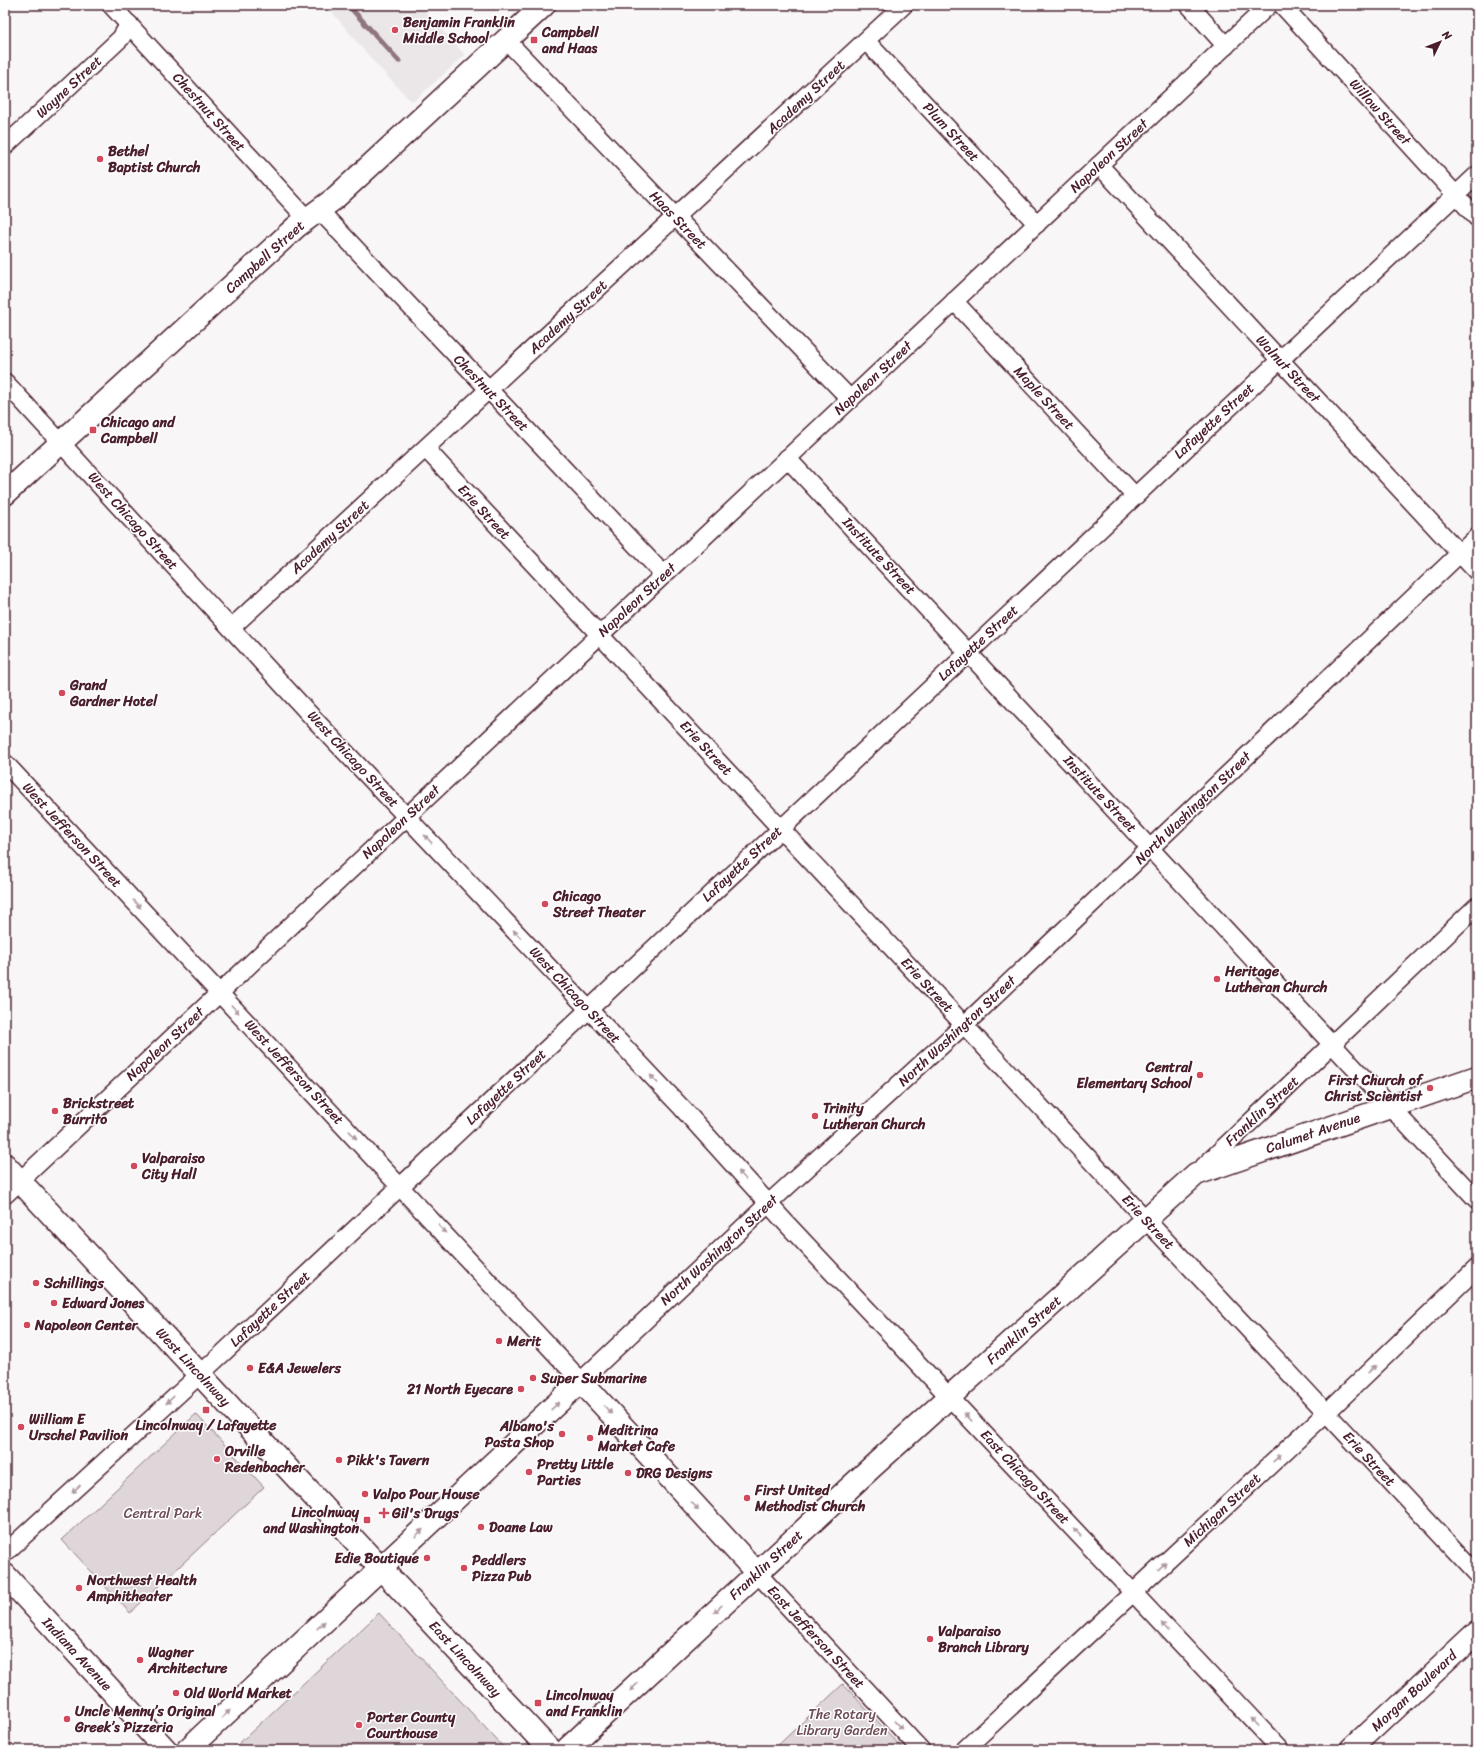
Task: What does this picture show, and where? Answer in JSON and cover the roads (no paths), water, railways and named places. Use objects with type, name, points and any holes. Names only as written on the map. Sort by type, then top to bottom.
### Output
[{"type":"main road","name":"Campbell Street","points":[[5,494],[296,227],[334,199],[544,5]]},
{"type":"main road","name":"Calumet Avenue","points":[[1196,1174],[1477,1077]]},
{"type":"main road","name":"West Lincolnway","points":[[5,1165],[13,1188],[199,1373],[381,1569]]},
{"type":"main road","name":"Franklin Street","points":[[566,1750],[757,1573],[1196,1174]]},
{"type":"main road","name":"North Washington Street","points":[[187,1750],[582,1381]]},
{"type":"main road","name":"East Jefferson Street","points":[[582,1381],[757,1573]]},
{"type":"main road","name":"East Lincolnway","points":[[381,1569],[550,1750]]},
{"type":"main road","name":"Indiana Avenue","points":[[5,1575],[166,1750]]},
{"type":"main road","name":"Morgan Boulevard","points":[[1351,1750],[1477,1632]]},
{"type":"street","name":"Chestnut Street","points":[[111,5],[313,215],[489,391],[664,575]]},
{"type":"street","name":"Academy Street","points":[[231,628],[676,218],[904,5]]},
{"type":"street","points":[[1189,5],[1226,46]]},
{"type":"street","name":"Napoleon Street","points":[[13,1188],[1269,5]]},
{"type":"street","name":"Willow Street","points":[[1282,5],[1477,218]]},
{"type":"street","name":"Wayne Street","points":[[5,146],[121,38],[129,24]]},
{"type":"street","name":"Haas Street","points":[[506,40],[850,399]]},
{"type":"street","name":"Plum Street","points":[[866,41],[1037,224]]},
{"type":"street","name":"Walnut Street","points":[[1099,165],[1477,572]]},
{"type":"street","name":"Lafayette Street","points":[[5,1553],[17,1544],[199,1373],[226,1350],[780,828],[1477,175]]},
{"type":"street","name":"Maple Street","points":[[954,301],[1134,496]]},
{"type":"street","name":"West Chicago Street","points":[[5,382],[231,628],[588,1009],[768,1204]]},
{"type":"street","name":"Erie Street","points":[[426,449],[1477,1574]]},
{"type":"street","name":"Institute Street","points":[[787,458],[1477,1200]]},
{"type":"street","name":"North Washington Street","points":[[582,1381],[768,1204],[964,1025],[1151,849],[1477,537]]},
{"type":"street","name":"West Jefferson Street","points":[[5,763],[401,1185],[582,1381]]},
{"type":"street","name":"Franklin Street","points":[[1196,1174],[1333,1045],[1477,906]]},
{"type":"street","name":"East Chicago Street","points":[[768,1204],[1281,1750]]},
{"type":"street","name":"Michigan Street","points":[[964,1750],[1326,1413],[1477,1268]]},
{"type":"street","name":"East Jefferson Street","points":[[757,1573],[921,1750]]},
{"type":"waterway","points":[[348,5],[399,61]]},
{"type":"place","name":"Benjamin Franklin Middle School","points":[[395,30]]},
{"type":"place","name":"Campbell and Haas","points":[[534,40]]},
{"type":"place","name":"Bethel Baptist Church","points":[[100,159]]},
{"type":"place","name":"Chicago and Campbell","points":[[93,430]]},
{"type":"place","name":"Grand Gardner Hotel","points":[[62,693]]},
{"type":"place","name":"Chicago Street Theater","points":[[545,904]]},
{"type":"place","name":"Heritage Lutheran Church","points":[[1217,979]]},
{"type":"place","name":"Central Elementary School","points":[[1200,1075]]},
{"type":"place","name":"First Church of Christ Scientist","points":[[1430,1088]]},
{"type":"place","name":"Brickstreet Burrito","points":[[55,1111]]},
{"type":"place","name":"Trinity Lutheran Church","points":[[815,1116]]},
{"type":"place","name":"Valparaiso City Hall","points":[[134,1166]]},
{"type":"place","name":"Schillings","points":[[36,1283]]},
{"type":"place","name":"Edward Jones","points":[[54,1303]]},
{"type":"place","name":"Napoleon Center","points":[[27,1325]]},
{"type":"place","name":"Merit","points":[[499,1341]]},
{"type":"place","name":"E&A Jewelers","points":[[250,1368]]},
{"type":"place","name":"Super Submarine","points":[[533,1378]]},
{"type":"place","name":"21 North Eyecare","points":[[521,1389]]},
{"type":"place","name":"Lincolnway / Lafayette","points":[[206,1410]]},
{"type":"place","name":"William E Urschel Pavilion","points":[[21,1427]]},
{"type":"place","name":"Albano's Pasta Shop","points":[[562,1434]]},
{"type":"place","name":"Meditrina Market Cafe","points":[[590,1438]]},
{"type":"place","name":"Orville Redenbacher","points":[[217,1459]]},
{"type":"place","name":"Pikk's Tavern","points":[[339,1460]]},
{"type":"place","name":"Pretty Little Parties","points":[[529,1472]]},
{"type":"place","name":"DRG Designs","points":[[628,1473]]},
{"type":"place","name":"Valpo Pour House","points":[[365,1494]]},
{"type":"place","name":"First United Methodist Church","points":[[747,1498]]},
{"type":"place","name":"Gil's Drugs","points":[[384,1513]]},
{"type":"place","name":"Lincolnway and Washington","points":[[367,1520]]},
{"type":"place","name":"Doane Law","points":[[481,1527]]},
{"type":"place","name":"Edie Boutique","points":[[427,1558]]},
{"type":"place","name":"Peddlers Pizza Pub","points":[[464,1568]]},
{"type":"place","name":"Northwest Health Amphitheater","points":[[79,1588]]},
{"type":"place","name":"Valparaiso Branch Library","points":[[930,1639]]},
{"type":"place","name":"Wagner Architecture","points":[[140,1660]]},
{"type":"place","name":"Old World Market","points":[[176,1693]]},
{"type":"place","name":"Lincolnway and Franklin","points":[[538,1703]]},
{"type":"place","name":"Uncle Menny’s Original Greek’s Pizzeria","points":[[67,1719]]},
{"type":"place","name":"Porter County Courthouse","points":[[359,1725]]},
{"type":"park label","name":"Central Park","points":[[163,1513]]},
{"type":"park label","name":"The Rotary Library Garden","points":[[842,1722]]}]
